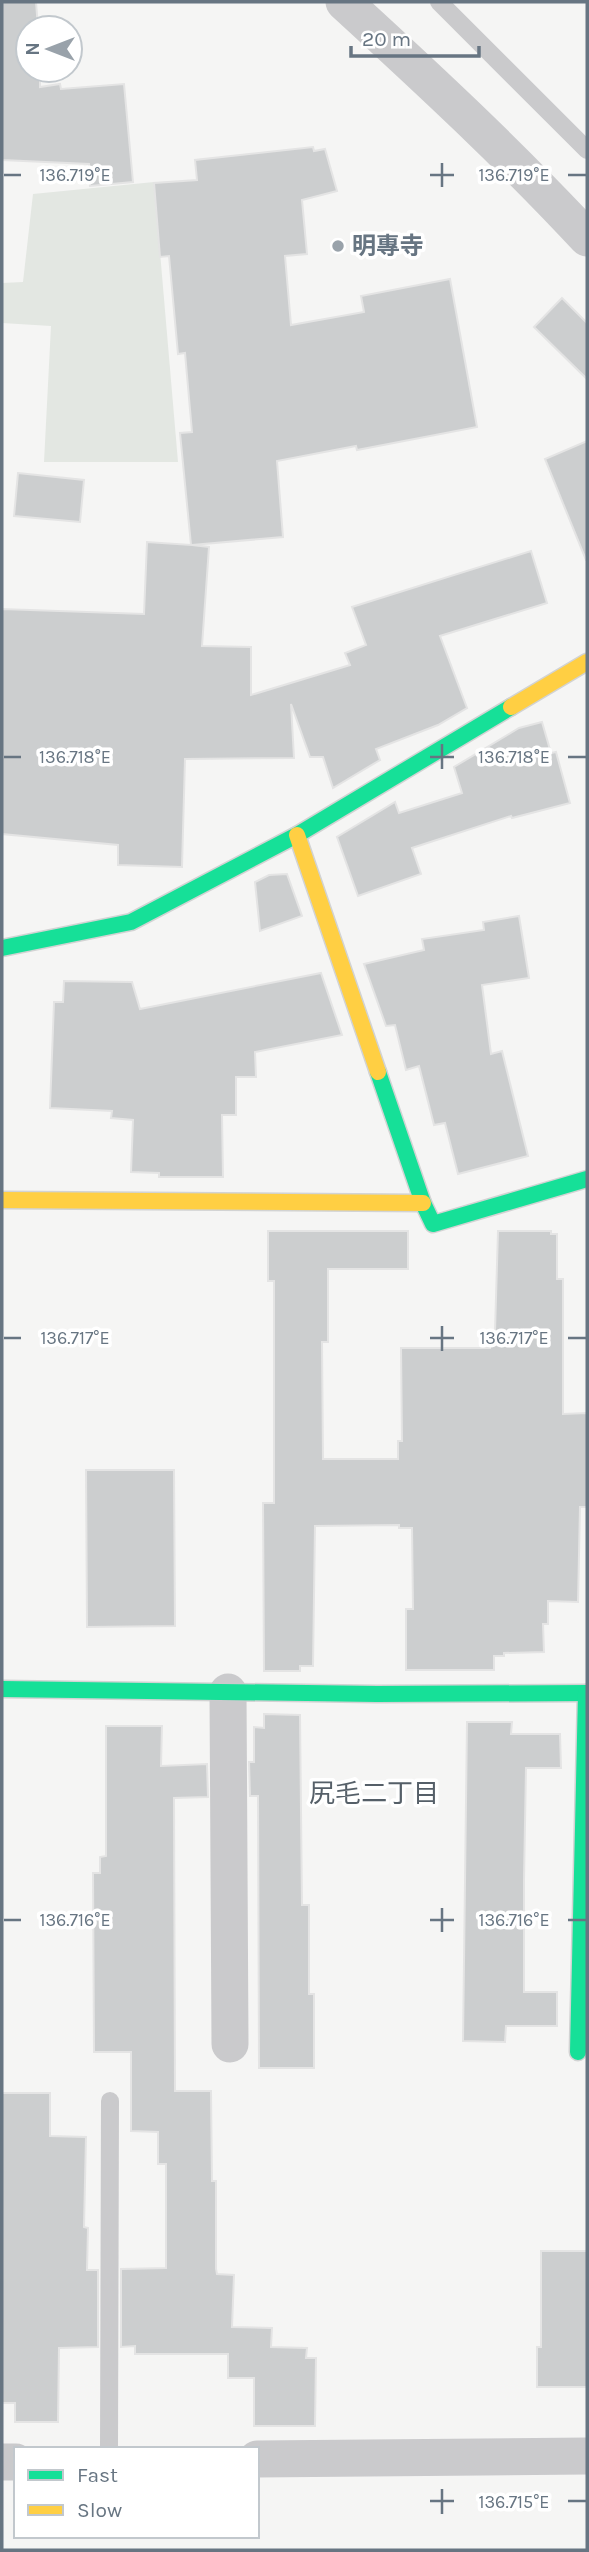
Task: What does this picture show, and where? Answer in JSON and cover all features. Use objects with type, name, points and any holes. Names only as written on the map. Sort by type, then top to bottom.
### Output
[{"type":"street","points":[[344,2],[421,71],[529,175],[587,238]]},
{"type":"street","points":[[2,948],[131,922],[297,835],[587,662]]},
{"type":"street","points":[[297,835],[433,1224],[587,1179]]},
{"type":"street","points":[[2,1200],[424,1203]]},
{"type":"street","points":[[2,1689],[587,1693],[578,2053]]},
{"type":"street","points":[[228,1692],[230,2044]]},
{"type":"street","points":[[259,2459],[587,2456]]},
{"type":"lane","points":[[439,2],[587,150]]},
{"type":"lane","points":[[109,2447],[110,2101]]},
{"type":"shaded area","points":[[154,182],[178,462],[44,462],[51,326],[2,323],[2,283],[23,282],[33,194]]},
{"type":"building","points":[[2,2],[36,2],[37,14],[14,14],[14,84],[40,84],[40,87],[60,84],[61,89],[124,84],[133,182],[90,186],[89,164],[2,160]]},
{"type":"building","points":[[313,147],[314,151],[325,149],[337,191],[302,200],[307,254],[285,256],[291,325],[364,312],[361,296],[450,279],[477,427],[357,450],[356,446],[277,461],[283,537],[192,545],[209,547],[202,646],[251,647],[251,695],[350,665],[345,653],[366,645],[352,607],[531,551],[547,603],[440,636],[467,708],[438,725],[376,749],[380,760],[333,788],[323,757],[310,757],[291,704],[294,758],[185,759],[182,867],[118,865],[118,845],[2,834],[2,609],[144,614],[147,542],[191,545],[180,433],[192,432],[185,353],[178,354],[169,256],[160,257],[154,183],[197,180],[195,160]]},
{"type":"building","points":[[562,298],[587,323],[587,379],[534,327]]},
{"type":"building","points":[[587,441],[587,560],[586,560],[545,459]]},
{"type":"building","points":[[18,473],[84,480],[80,522],[14,516]]},
{"type":"building","points":[[542,722],[551,753],[556,752],[570,803],[512,818],[511,816],[412,848],[421,874],[358,896],[337,837],[395,802],[399,813],[462,793],[454,767],[519,728]]},
{"type":"building","points":[[287,874],[302,916],[260,931],[255,882],[269,875]]},
{"type":"building","points":[[519,916],[529,978],[482,985],[491,1054],[502,1051],[528,1156],[458,1174],[445,1123],[434,1125],[419,1066],[406,1070],[395,1025],[386,1026],[364,964],[424,950],[422,939],[484,930],[483,922]]},
{"type":"building","points":[[321,973],[342,1035],[255,1052],[256,1077],[236,1077],[236,1115],[222,1115],[223,1177],[159,1177],[159,1173],[131,1172],[133,1120],[111,1118],[112,1111],[50,1108],[54,1002],[63,1002],[64,981],[132,982],[140,1009]]},
{"type":"building","points":[[268,1231],[408,1231],[408,1269],[328,1269],[328,1342],[322,1342],[323,1459],[398,1459],[398,1441],[402,1441],[401,1348],[490,1348],[490,1331],[495,1331],[498,1231],[551,1231],[551,1234],[557,1234],[557,1279],[563,1279],[563,1414],[587,1413],[587,1507],[580,1507],[578,1602],[548,1601],[548,1624],[543,1624],[544,1652],[504,1653],[504,1656],[494,1656],[494,1670],[406,1670],[406,1609],[413,1609],[412,1528],[399,1528],[399,1525],[315,1526],[313,1666],[300,1666],[300,1671],[264,1671],[263,1503],[274,1503],[274,1281],[268,1281]]},
{"type":"building","points":[[86,1470],[174,1470],[175,1626],[87,1627]]},
{"type":"building","points":[[264,1714],[300,1715],[302,1905],[309,1905],[309,1994],[314,1994],[314,2068],[259,2068],[258,1796],[250,1796],[249,1762],[254,1762],[254,1727],[264,1728]]},
{"type":"building","points":[[467,1722],[512,1722],[511,1734],[560,1734],[561,1768],[526,1768],[524,1880],[524,1992],[557,1992],[557,2026],[506,2026],[505,2042],[463,2041]]},
{"type":"building","points":[[106,1726],[162,1726],[161,1766],[207,1764],[208,1797],[174,1798],[175,2091],[211,2091],[212,2181],[216,2181],[216,2269],[217,2274],[234,2275],[232,2327],[272,2328],[271,2347],[307,2348],[306,2358],[316,2358],[315,2426],[254,2426],[254,2378],[228,2378],[228,2354],[135,2354],[135,2346],[121,2347],[121,2269],[166,2268],[166,2164],[158,2164],[158,2132],[131,2131],[131,2052],[94,2052],[93,1873],[100,1873],[100,1857],[106,1856]]},
{"type":"building","points":[[2,2093],[50,2093],[50,2136],[86,2137],[84,2227],[88,2228],[87,2270],[98,2270],[98,2347],[59,2348],[58,2422],[15,2422],[15,2403],[2,2403]]},
{"type":"building","points":[[541,2251],[587,2251],[587,2387],[537,2387],[537,2347],[541,2347]]},
{"type":"traffic: fast","points":[[2,948],[131,922],[297,835],[511,707]]},
{"type":"traffic: fast","points":[[378,1072],[423,1203],[433,1224],[587,1179]]},
{"type":"traffic: fast","points":[[2,1689],[377,1694],[587,1693]]},
{"type":"traffic: fast","points":[[578,2052],[586,1693]]},
{"type":"traffic: slow","points":[[511,707],[587,662]]},
{"type":"traffic: slow","points":[[297,835],[378,1072]]},
{"type":"traffic: slow","points":[[2,1200],[423,1203]]},
{"type":"place","name":"明專寺","points":[[338,246]]},
{"type":"district","name":"尻毛二丁目","points":[[374,1793]]}]
